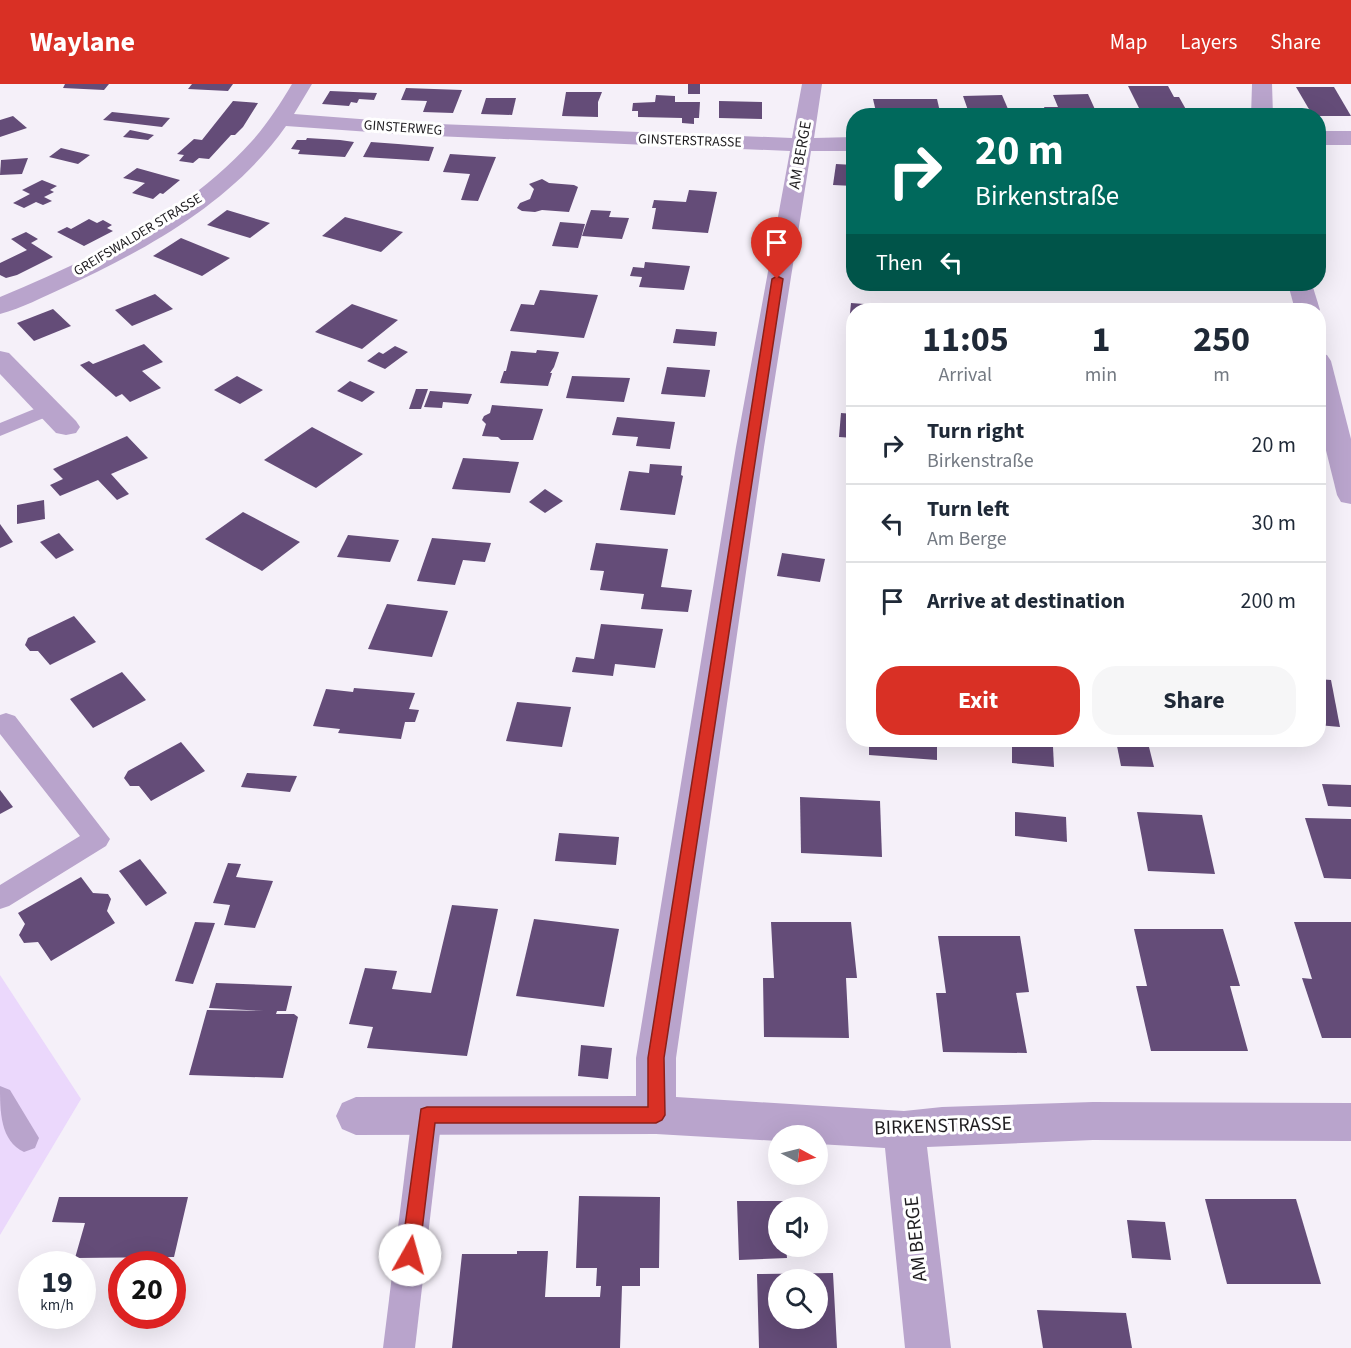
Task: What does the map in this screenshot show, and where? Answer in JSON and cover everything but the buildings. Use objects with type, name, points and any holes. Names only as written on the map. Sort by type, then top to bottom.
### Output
[{"type":"street","name":"GREIFSWALDER STRASSE","points":[[0,306],[85,269],[164,224],[210,192],[252,155],[280,119],[302,84]]},
{"type":"street","name":"AM BERGE","points":[[656,1115],[656,1058],[752,436],[812,84]]},
{"type":"street","points":[[1262,84],[1262,108]]},
{"type":"street","name":"GINSTERWEG","points":[[280,119],[412,129],[526,134]]},
{"type":"street","name":"GINSTERSTRASSE","points":[[526,134],[802,145],[846,144]]},
{"type":"street","points":[[1326,138],[1351,138]]},
{"type":"street","points":[[0,359],[57,418]]},
{"type":"street","points":[[1326,393],[1351,495]]},
{"type":"street","name":"BIRKENSTRASSE","points":[[356,1116],[656,1115],[904,1131],[942,1126],[1093,1121],[1351,1122]]},
{"type":"street","name":"AM BERGE","points":[[904,1131],[928,1348]]},
{"type":"lane","points":[[0,430],[57,418]]},
{"type":"lane","points":[[0,725],[6,722],[97,839],[0,898]]},
{"type":"lane","points":[[0,1099],[24,1138]]},
{"type":"lane","points":[[399,1348],[427,1115]]},
{"type":"shaded area","points":[[0,975],[81,1099],[0,1235]]},
{"type":"route","points":[[410,1255],[427,1115],[656,1115],[656,1058],[777,279]]}]
